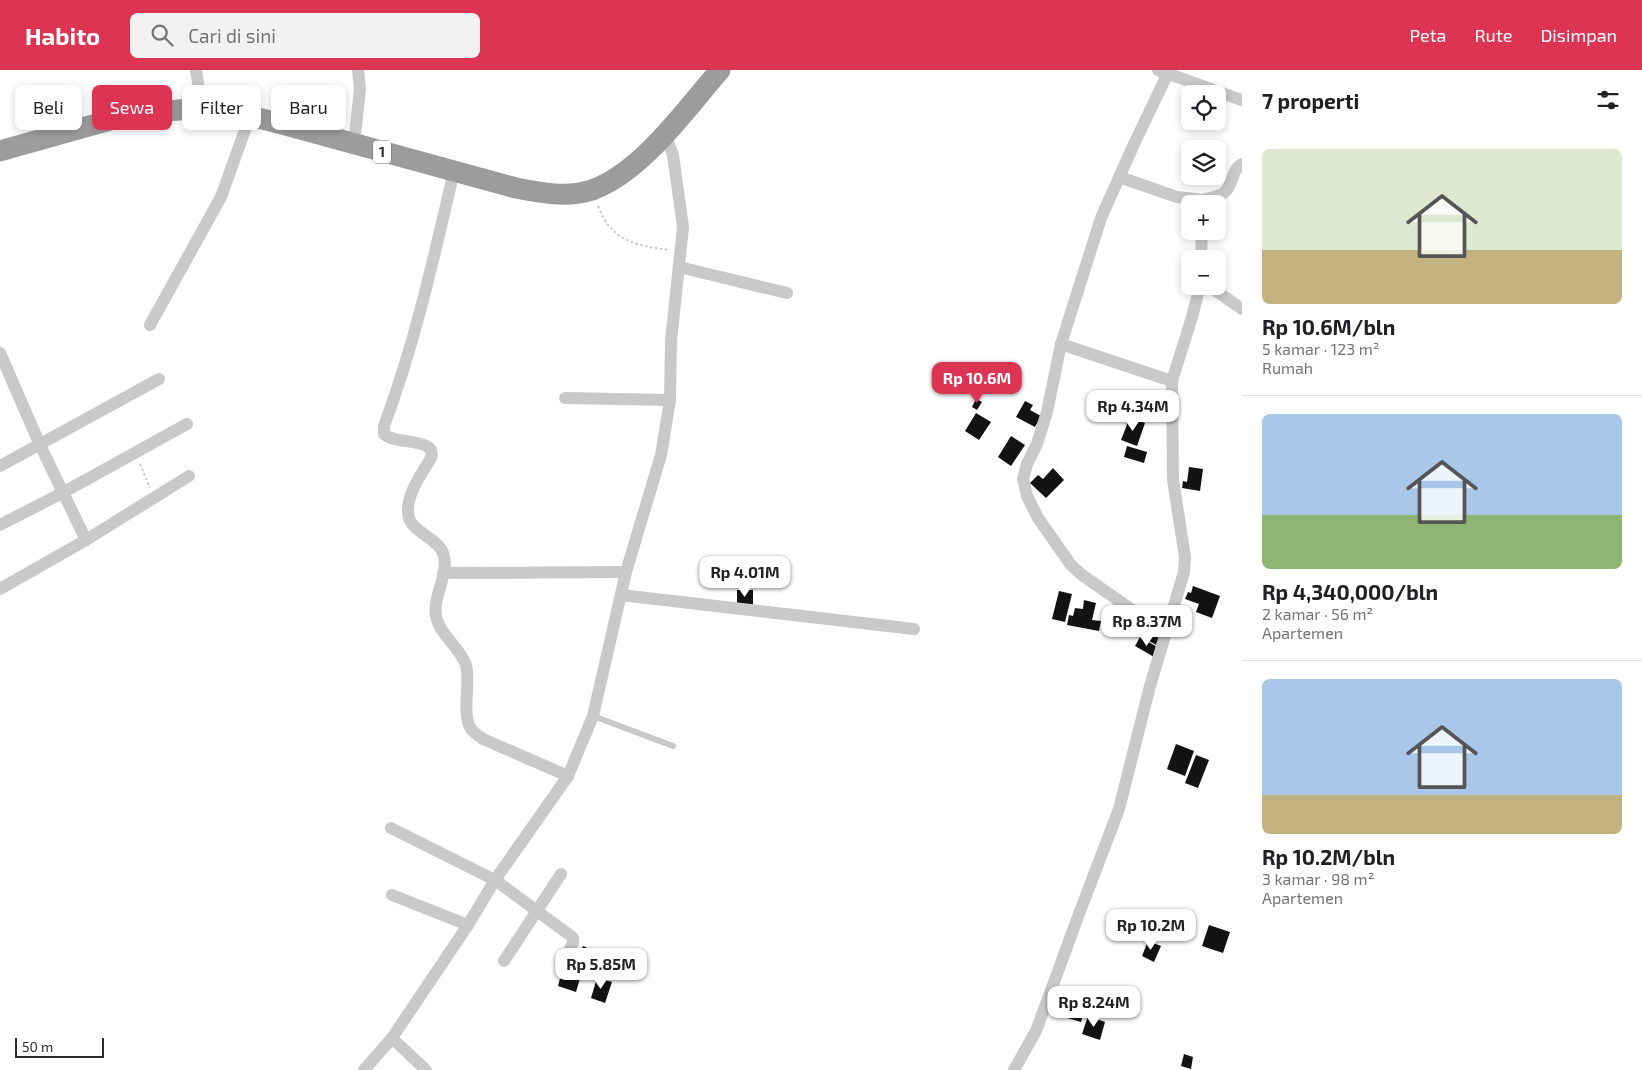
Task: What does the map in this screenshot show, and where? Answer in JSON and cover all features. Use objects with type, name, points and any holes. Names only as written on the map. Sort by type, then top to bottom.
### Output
[{"type":"highway","name":"1","points":[[261,119],[540,193],[560,194],[592,190],[618,176],[636,162],[665,134],[720,70]]},
{"type":"highway","name":"1","points":[[0,151],[132,114],[182,110]]},
{"type":"street","points":[[196,70],[198,85]]},
{"type":"street","points":[[354,144],[360,89],[358,70]]},
{"type":"street","points":[[1172,616],[1149,617],[1138,614],[1082,576],[1071,565],[1038,518],[1027,496],[1023,479],[1047,412],[1061,344],[1101,218],[1163,72],[1242,100]]},
{"type":"street","points":[[150,325],[221,197],[245,130]]},
{"type":"street","points":[[364,1070],[392,1038],[468,925],[495,880],[568,776],[594,716],[626,572],[662,455],[670,400],[670,341],[681,251],[682,227],[673,155],[665,134]]},
{"type":"street","points":[[1220,195],[1226,191],[1236,170],[1242,164]]},
{"type":"street","points":[[454,171],[424,300],[408,356],[384,426],[384,434],[391,440],[420,444],[429,446],[432,449],[431,458],[412,491],[408,505],[408,517],[415,527],[439,547],[442,552],[445,563],[436,596],[437,622],[460,653],[466,665],[468,676],[468,720],[471,729],[483,739],[568,776]]},
{"type":"street","points":[[1119,177],[1181,198]]},
{"type":"street","points":[[679,267],[787,293]]},
{"type":"street","points":[[1014,1070],[1036,1031],[1119,809],[1150,686],[1184,572],[1185,557],[1173,480],[1172,381],[1198,295]]},
{"type":"street","points":[[1222,295],[1242,309]]},
{"type":"street","points":[[1061,344],[1172,381]]},
{"type":"street","points":[[0,353],[40,445],[86,540]]},
{"type":"street","points":[[0,466],[159,379]]},
{"type":"street","points":[[565,398],[670,400]]},
{"type":"street","points":[[0,525],[187,424]]},
{"type":"street","points":[[0,590],[86,540],[189,476]]},
{"type":"street","points":[[443,573],[626,572]]},
{"type":"street","points":[[621,595],[914,628]]},
{"type":"street","points":[[391,828],[495,880],[573,938],[573,943],[564,961]]},
{"type":"street","points":[[504,962],[561,874]]},
{"type":"street","points":[[392,895],[468,925]]},
{"type":"street","points":[[392,1038],[426,1070]]},
{"type":"lane","points":[[594,716],[672,746]]},
{"type":"path","points":[[592,190],[600,213],[618,236],[643,247],[681,251]]},
{"type":"path","points":[[136,452],[154,498]]},
{"type":"building","points":[[976,399],[982,402],[977,410],[972,407]]},
{"type":"building","points":[[1025,401],[1033,405],[1030,410],[1041,416],[1035,427],[1016,417]]},
{"type":"building","points":[[976,413],[991,422],[979,440],[965,431]]},
{"type":"building","points":[[1130,417],[1145,423],[1137,446],[1121,440]]},
{"type":"building","points":[[1011,436],[1025,445],[1011,466],[998,457]]},
{"type":"building","points":[[1127,446],[1147,452],[1144,463],[1124,457]]},
{"type":"building","points":[[1189,467],[1203,469],[1200,491],[1182,488],[1183,481],[1187,482]]},
{"type":"building","points":[[1053,468],[1064,480],[1046,498],[1030,483],[1038,475],[1043,479]]},
{"type":"building","points":[[1193,586],[1220,596],[1212,618],[1196,612],[1199,604],[1185,599],[1188,592],[1191,593]]},
{"type":"building","points":[[737,590],[753,590],[753,605],[737,605]]},
{"type":"building","points":[[1059,591],[1072,594],[1065,622],[1052,619]]},
{"type":"building","points":[[1084,600],[1096,603],[1092,620],[1101,621],[1099,631],[1067,625],[1069,615],[1073,616],[1075,608],[1083,609]]},
{"type":"building","points":[[1143,625],[1162,636],[1156,645],[1138,634]]},
{"type":"building","points":[[1140,637],[1159,648],[1154,657],[1135,646]]},
{"type":"building","points":[[1176,744],[1194,751],[1185,776],[1167,769]]},
{"type":"building","points":[[1196,755],[1209,760],[1198,788],[1185,783]]},
{"type":"building","points":[[1209,925],[1230,932],[1223,953],[1202,946]]},
{"type":"building","points":[[1148,941],[1161,946],[1154,962],[1142,956]]},
{"type":"building","points":[[583,946],[594,951],[589,961],[579,956]]},
{"type":"building","points":[[595,953],[604,957],[599,969],[589,965]]},
{"type":"building","points":[[568,971],[581,975],[576,992],[558,986],[561,975],[566,976]]},
{"type":"building","points":[[597,978],[612,982],[605,1003],[591,998]]},
{"type":"building","points":[[1059,997],[1086,1005],[1081,1022],[1054,1014]]},
{"type":"building","points":[[1088,1016],[1105,1022],[1100,1040],[1082,1034]]},
{"type":"building","points":[[1184,1054],[1193,1057],[1191,1069],[1181,1066]]}]
